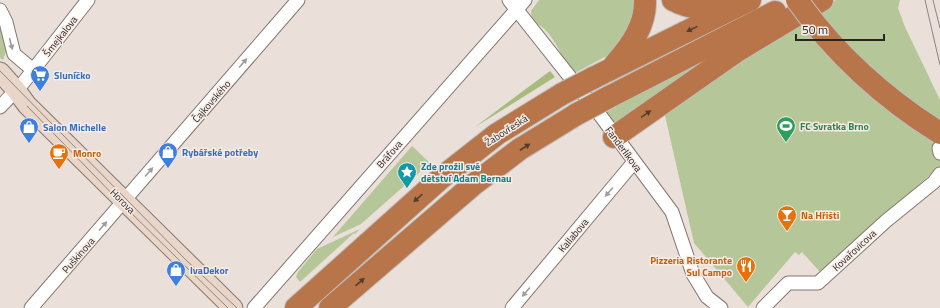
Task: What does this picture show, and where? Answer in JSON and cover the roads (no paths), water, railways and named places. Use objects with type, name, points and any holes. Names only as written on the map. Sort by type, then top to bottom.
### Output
[{"type":"highway","points":[[612,68],[634,40],[644,15],[645,0]]},
{"type":"highway","points":[[674,0],[683,5],[701,9],[745,3]]},
{"type":"highway","name":"Žabovřeská","points":[[303,301],[441,178],[497,134],[562,94],[592,78],[745,3]]},
{"type":"highway","points":[[614,137],[772,29],[803,5]]},
{"type":"highway","points":[[330,308],[474,184],[520,149],[577,114],[642,79],[803,5]]},
{"type":"highway","points":[[803,5],[808,16],[836,48],[904,109],[940,145]]},
{"type":"highway","points":[[705,49],[772,29]]},
{"type":"street","name":"Šmejkalova","points":[[10,98],[88,0]]},
{"type":"street","name":"Čajkovského","points":[[124,202],[298,0]]},
{"type":"street","name":"Fanderlíkova","points":[[516,3],[614,137],[672,212],[692,274],[707,296],[721,308]]},
{"type":"street","name":"Bráfova","points":[[254,308],[516,3]]},
{"type":"street","points":[[0,10],[6,22],[14,54],[33,70]]},
{"type":"street","name":"Horova","points":[[0,72],[10,98],[124,202],[233,308]]},
{"type":"street","name":"Kallabova","points":[[512,308],[634,162]]},
{"type":"street","name":"Kovařovicova","points":[[763,308],[788,283],[818,283],[891,216],[934,182],[940,174]]},
{"type":"street","name":"Puškinova","points":[[31,308],[124,202]]},
{"type":"tram line","points":[[925,0],[940,65]]},
{"type":"tram line","points":[[933,0],[940,28]]},
{"type":"tram line","points":[[0,71],[185,259],[237,308]]},
{"type":"tram line","points":[[27,106],[122,204],[228,308]]},
{"type":"place","name":"Sluníčko","points":[[40,92]]},
{"type":"place","name":"FC Svratka Brno","points":[[786,143]]},
{"type":"place","name":"Salon Michelle","points":[[29,144]]},
{"type":"place","name":"Rybářské potřeby","points":[[168,169]]},
{"type":"place","name":"Monro","points":[[59,170]]},
{"type":"place","name":"Zde prožil své dětství Adam Bernau","points":[[407,189]]},
{"type":"place","name":"Na Hřišti","points":[[787,232]]},
{"type":"place","name":"Pizzeria Ristorante Sul Campo","points":[[746,283]]},
{"type":"place","name":"IvaDekor","points":[[176,287]]}]
